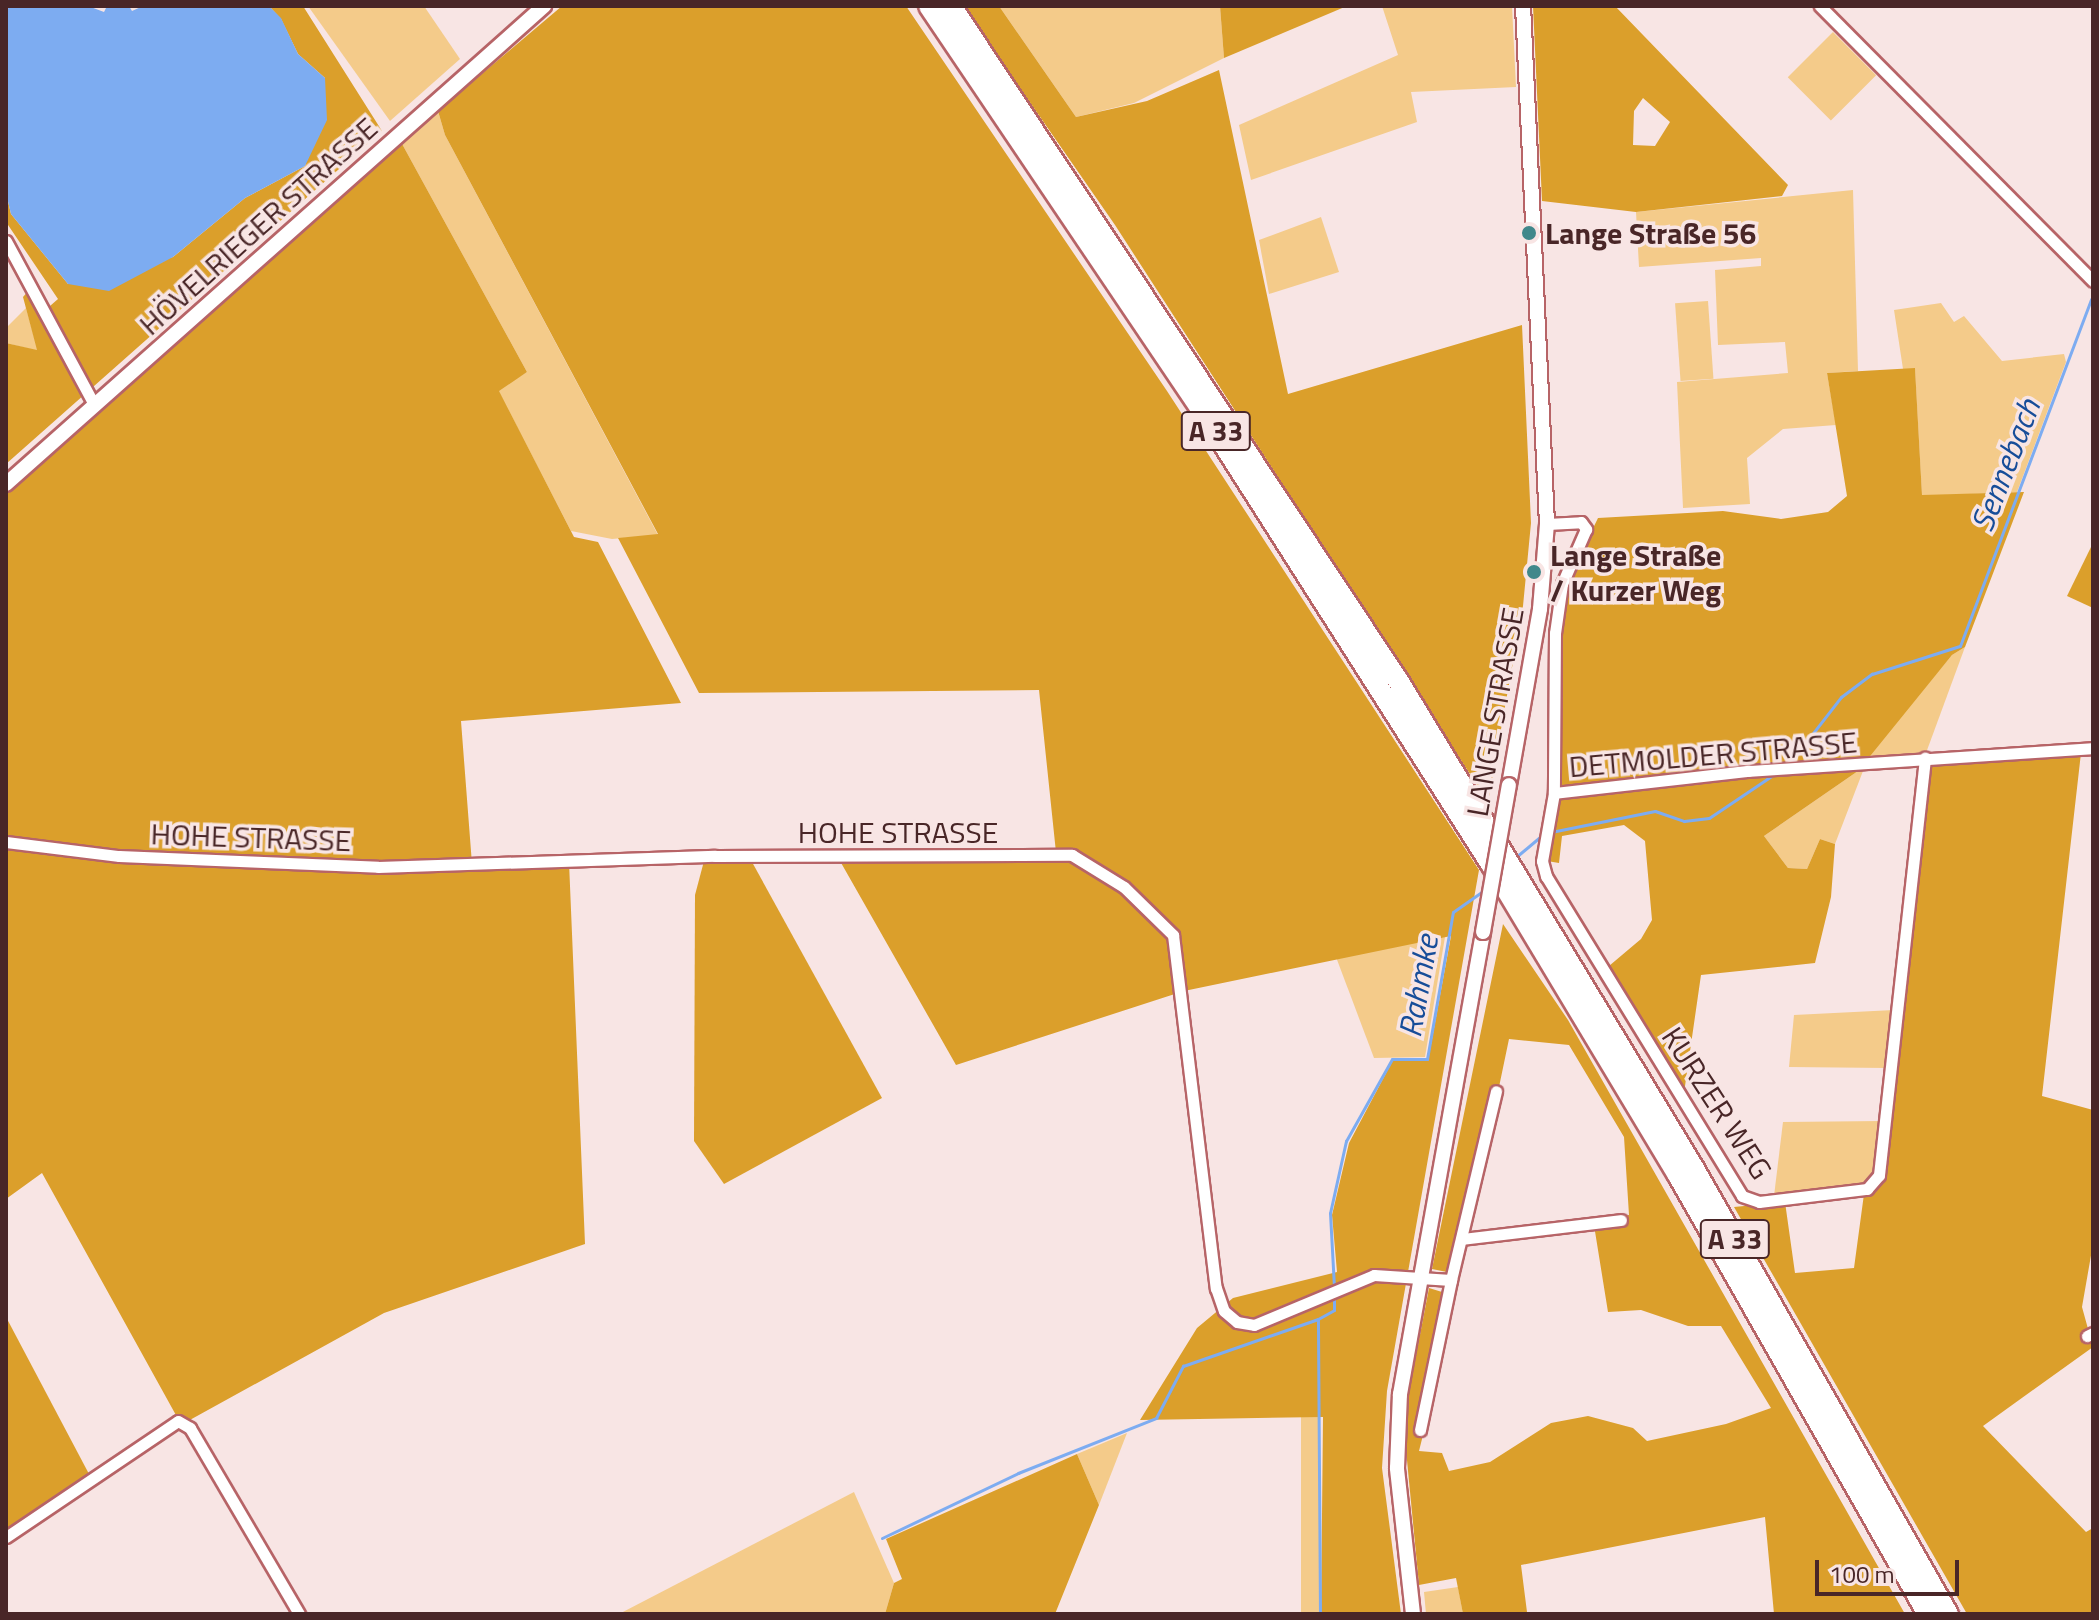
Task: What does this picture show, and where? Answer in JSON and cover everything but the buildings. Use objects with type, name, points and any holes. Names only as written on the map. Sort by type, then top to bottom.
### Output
[{"type":"highway","name":"A 33","points":[[929,6],[1203,412],[1502,867],[1693,1167],[1948,1614]]},
{"type":"highway","name":"A 33","points":[[951,6],[1233,426],[1502,867],[1928,1614]]},
{"type":"street","name":"HÖVELRIEGER STRASSE","points":[[6,484],[544,6]]},
{"type":"street","name":"LANGE STRASSE","points":[[1413,1614],[1397,1468],[1400,1394],[1418,1276],[1540,609],[1547,524],[1523,6]]},
{"type":"street","points":[[1820,6],[2093,280]]},
{"type":"street","points":[[6,241],[95,406]]},
{"type":"street","name":"DETMOLDER STRASSE","points":[[1547,524],[1581,522],[1586,529],[1562,584],[1555,633],[1554,793],[1748,771],[2093,748]]},
{"type":"street","name":"KURZER WEG","points":[[1554,793],[1545,837],[1546,876],[1742,1196],[1759,1202],[1867,1189],[1879,1175],[1925,758]]},
{"type":"street","name":"HOHE STRASSE","points":[[6,842],[119,856],[378,867],[715,856],[1072,855],[1124,887],[1173,935],[1222,1308],[1237,1322],[1254,1325],[1374,1275],[1418,1276]]},
{"type":"street","points":[[1420,1430],[1451,1280],[1496,1091]]},
{"type":"street","points":[[1462,1239],[1621,1220]]},
{"type":"street","points":[[1418,1276],[1451,1280]]},
{"type":"street","points":[[6,1537],[178,1421],[190,1428],[299,1614]]},
{"type":"shaded area","points":[[269,6],[303,6],[382,131],[6,464],[6,343],[37,350],[23,297],[30,289],[42,313],[58,299],[6,222],[6,193],[11,214],[68,284],[173,257],[245,198],[305,166],[325,78],[298,54],[281,19]]},
{"type":"shaded area","points":[[308,6],[424,6],[460,59],[390,121]]},
{"type":"shaded area","points":[[562,6],[906,6],[1167,391],[1479,870],[1387,1391],[1382,1468],[1401,1614],[1321,1614],[1323,1417],[1140,1420],[1197,1328],[1233,1298],[1337,1272],[1332,1215],[1349,1143],[1393,1060],[1428,1061],[1451,936],[1184,991],[956,1065],[840,861],[1057,862],[1039,690],[699,693],[618,538],[658,534],[445,135],[438,111]]},
{"type":"shaded area","points":[[963,6],[999,6],[1076,117],[1147,101],[1219,70],[1288,394],[1522,325],[1531,523],[1523,606],[1488,802],[1115,225]]},
{"type":"shaded area","points":[[999,6],[1220,6],[1224,58],[1134,103],[1076,117]]},
{"type":"shaded area","points":[[1220,6],[1347,6],[1224,58]]},
{"type":"shaded area","points":[[1382,6],[1512,6],[1516,87],[1411,92],[1417,122],[1251,180],[1239,125],[1398,55]]},
{"type":"shaded area","points":[[1533,6],[1615,6],[1788,185],[1782,196],[1636,212],[1542,201]],"holes":[[[1643,98],[1670,122],[1655,146],[1633,145],[1634,111]]]},
{"type":"shaded area","points":[[1833,32],[1876,75],[1831,120],[1788,77]]},
{"type":"shaded area","points":[[438,111],[445,135],[658,535],[612,539],[571,531],[498,390],[527,372],[401,142]]},
{"type":"shaded area","points":[[401,142],[527,372],[499,391],[574,537],[598,542],[681,703],[461,721],[472,864],[569,862],[585,1244],[384,1313],[188,1421],[177,1417],[42,1173],[6,1199],[6,492]]},
{"type":"shaded area","points":[[1853,190],[1858,371],[1827,373],[1836,425],[1783,429],[1747,458],[1750,504],[1683,508],[1677,382],[1788,373],[1785,342],[1718,345],[1715,270],[1761,266],[1761,258],[1639,267],[1636,212]]},
{"type":"shaded area","points":[[1321,217],[1339,272],[1269,294],[1259,240]]},
{"type":"shaded area","points":[[1708,301],[1713,379],[1681,381],[1675,303]]},
{"type":"shaded area","points":[[1941,303],[1954,322],[1964,316],[2002,361],[2064,354],[2066,362],[2017,492],[1922,496],[1915,369],[1903,369],[1894,310]]},
{"type":"shaded area","points":[[26,308],[38,351],[6,343],[6,328]]},
{"type":"shaded area","points":[[1915,368],[1922,495],[2024,492],[1965,647],[1952,655],[1858,771],[1764,836],[1788,868],[1807,869],[1820,839],[1835,844],[1831,897],[1815,963],[1701,975],[1684,1093],[1609,966],[1641,939],[1652,920],[1645,841],[1624,825],[1562,836],[1559,863],[1547,861],[1558,776],[1563,590],[1598,518],[1723,511],[1781,519],[1828,512],[1847,496],[1827,373]]},
{"type":"shaded area","points":[[2093,546],[2093,608],[2067,596]]},
{"type":"shaded area","points":[[1965,647],[1926,753],[1866,757],[1952,655]]},
{"type":"shaded area","points":[[2081,753],[2042,1096],[2093,1110],[2093,1244],[2082,1307],[2093,1347],[1983,1426],[2086,1532],[2093,1528],[2093,1614],[1967,1614],[1734,1207],[1785,1202],[1795,1273],[1854,1268],[1864,1194],[1873,1191],[1883,1178],[1930,764]]},
{"type":"shaded area","points":[[1858,771],[1863,771],[1835,844],[1820,839],[1807,869],[1788,868],[1764,836]]},
{"type":"shaded area","points":[[704,861],[752,862],[882,1098],[724,1184],[694,1141],[695,895]]},
{"type":"shaded area","points":[[1503,924],[1568,1020],[1905,1614],[1774,1614],[1765,1517],[1521,1565],[1527,1612],[1521,1614],[1463,1614],[1456,1578],[1419,1585],[1406,1450],[1409,1392],[1429,1288],[1442,1292],[1413,1433],[1423,1435],[1419,1451],[1442,1453],[1449,1471],[1490,1462],[1551,1423],[1588,1416],[1633,1428],[1647,1441],[1726,1424],[1771,1408],[1721,1326],[1688,1326],[1641,1310],[1608,1312],[1593,1219],[1629,1215],[1624,1137],[1569,1045],[1509,1039],[1499,1087],[1492,1086],[1447,1272],[1432,1269]]},
{"type":"shaded area","points":[[1445,937],[1425,1057],[1374,1058],[1336,957]]},
{"type":"shaded area","points":[[1894,1010],[1887,1068],[1789,1067],[1794,1015]]},
{"type":"shaded area","points":[[1882,1121],[1876,1171],[1867,1185],[1774,1196],[1783,1122]]},
{"type":"shaded area","points":[[6,1317],[89,1474],[6,1531]]},
{"type":"shaded area","points":[[1301,1417],[1319,1417],[1319,1614],[1301,1614]]},
{"type":"shaded area","points":[[1127,1433],[1099,1505],[1077,1454]]},
{"type":"shaded area","points":[[1077,1454],[1099,1505],[1055,1614],[885,1614],[894,1583],[902,1579],[886,1539]]},
{"type":"shaded area","points":[[854,1492],[894,1583],[885,1614],[619,1614]]},
{"type":"shaded area","points":[[1458,1587],[1463,1614],[1426,1614],[1424,1592]]},
{"type":"water","points":[[11,6],[88,6],[104,12],[107,6],[129,6],[132,11],[143,6],[269,6],[281,18],[298,54],[325,78],[327,120],[305,166],[245,198],[173,257],[109,291],[68,284],[11,214],[6,193],[6,10]]},
{"type":"waterway","name":"Sennebach","points":[[1789,764],[1841,697],[1872,674],[1960,646],[2091,299]]},
{"type":"waterway","name":"Rahmke","points":[[1551,832],[1655,811],[1684,821],[1709,818],[1773,775]]},
{"type":"waterway","name":"Rahmke","points":[[1516,857],[1543,834]]},
{"type":"waterway","name":"Rahmke","points":[[1334,1287],[1330,1213],[1346,1141],[1392,1059],[1427,1059],[1453,912],[1483,891]]},
{"type":"waterway","name":"Rahmke","points":[[1320,1614],[1318,1319],[1334,1310],[1334,1295]]},
{"type":"waterway","points":[[882,1538],[1018,1473],[1156,1418],[1183,1366],[1318,1319]]},
{"type":"place","name":"Lange Straße 56","points":[[1529,233]]},
{"type":"place","name":"Lange Straße / Kurzer Weg","points":[[1534,572]]}]
